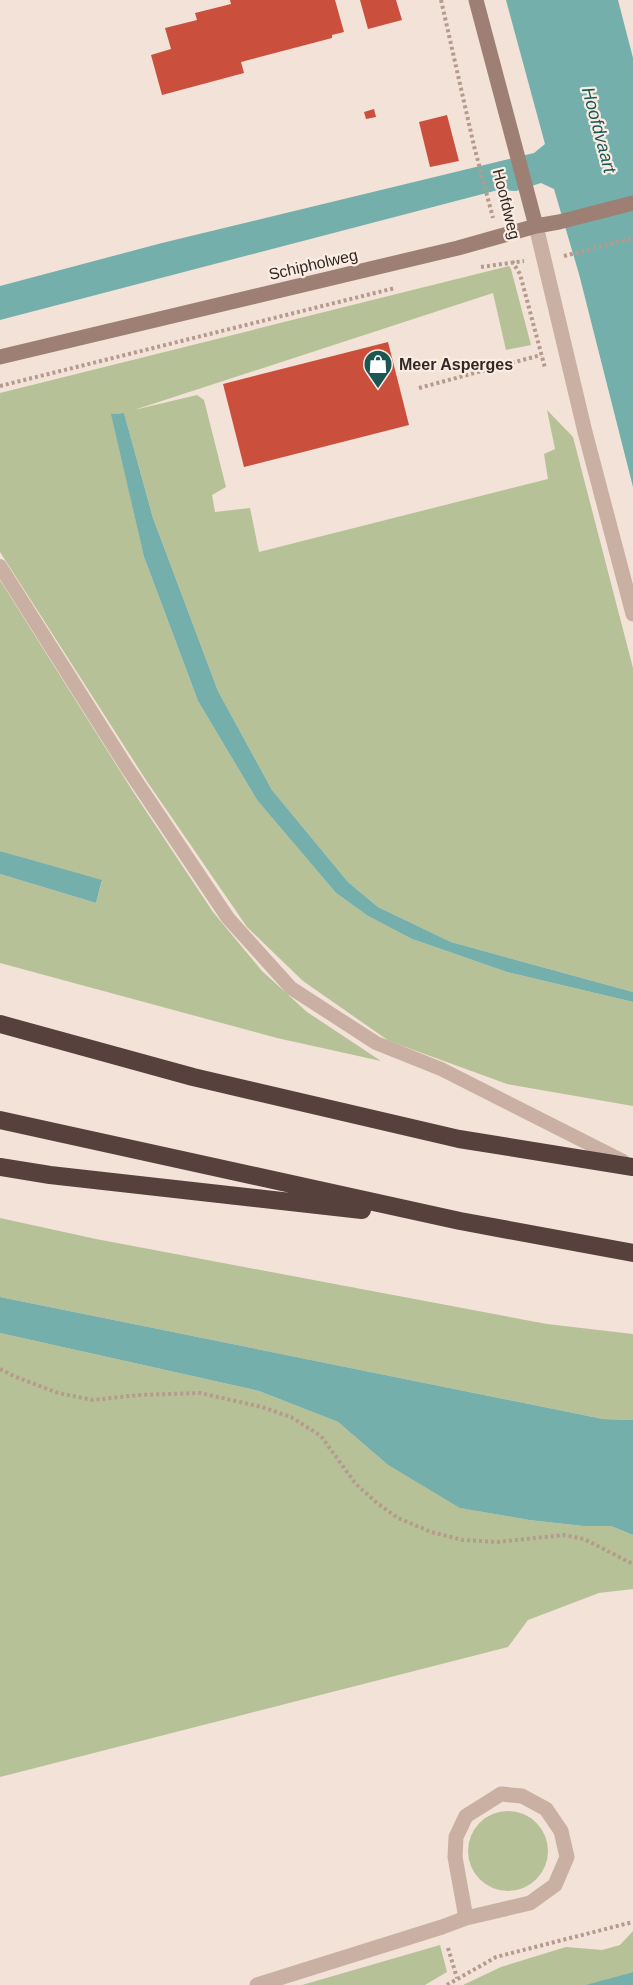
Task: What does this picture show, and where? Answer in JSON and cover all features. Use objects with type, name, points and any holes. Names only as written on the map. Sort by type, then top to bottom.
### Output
[{"type":"highway","points":[[0,1024],[193,1077],[459,1139],[633,1167]]},
{"type":"highway","points":[[0,1120],[460,1221],[633,1252]]},
{"type":"highway","points":[[0,1167],[50,1175],[460,1221]]},
{"type":"main road","name":"Hoofdweg","points":[[476,0],[536,226]]},
{"type":"main road","name":"Schipholweg","points":[[0,357],[458,248],[536,226],[633,203]]},
{"type":"street","name":"Hoofdweg","points":[[536,226],[565,350],[633,614]]},
{"type":"street","points":[[257,1985],[442,1927],[466,1917],[530,1903],[555,1885],[567,1857],[561,1831],[546,1809],[522,1796],[501,1794],[466,1816],[456,1837],[455,1857],[466,1917]]},
{"type":"lane","points":[[0,566],[126,766],[228,918],[291,988],[376,1043],[441,1069],[633,1167]]},
{"type":"path","name":"Hoofdweg","points":[[441,0],[501,252],[513,262],[520,274],[547,376]]},
{"type":"path","points":[[474,268],[567,255],[633,238]]},
{"type":"path","points":[[0,386],[405,286]]},
{"type":"path","points":[[419,388],[565,350]]},
{"type":"path","points":[[0,1369],[58,1392],[93,1400],[139,1395],[200,1393],[262,1407],[291,1417],[321,1436],[355,1484],[398,1518],[431,1532],[463,1540],[497,1542],[564,1536],[584,1539],[633,1564]]},
{"type":"path","points":[[447,1985],[496,1957],[633,1922]]},
{"type":"path","points":[[442,1927],[457,1978]]},
{"type":"green space","points":[[509,266],[531,345],[506,350],[493,293],[134,410],[197,395],[204,400],[226,487],[212,495],[215,512],[250,508],[259,552],[548,479],[544,454],[555,449],[547,410],[573,437],[633,668],[633,992],[451,942],[378,907],[348,882],[272,790],[218,691],[153,518],[124,413],[112,414],[144,557],[198,701],[257,800],[336,893],[368,916],[412,939],[507,972],[633,1002],[633,1106],[507,1084],[389,1041],[303,981],[247,927],[146,780],[0,552],[0,393]]},
{"type":"green space","points":[[0,580],[132,790],[213,912],[262,971],[307,1012],[381,1061],[277,1038],[0,963],[0,874],[96,903],[102,881],[0,851]]},
{"type":"green space","points":[[0,1218],[96,1239],[547,1324],[633,1334],[633,1420],[603,1419],[0,1297]]},
{"type":"green space","points":[[0,1333],[259,1391],[338,1422],[388,1465],[461,1508],[529,1520],[583,1526],[611,1526],[633,1535],[633,1589],[599,1593],[528,1620],[508,1647],[0,1777]]},
{"type":"green space","points":[[508,1811],[523,1814],[536,1823],[545,1836],[548,1851],[545,1866],[536,1879],[523,1888],[508,1891],[493,1888],[480,1879],[471,1866],[468,1851],[471,1836],[480,1823],[493,1814]]},
{"type":"green space","points":[[633,1931],[633,1972],[589,1985],[463,1985],[501,1967],[566,1947],[602,1950],[620,1945]]},
{"type":"green space","points":[[440,1945],[447,1972],[425,1985],[302,1985]]},
{"type":"water","name":"Hoofdvaart","points":[[506,0],[618,0],[633,58],[633,487],[579,274],[554,189],[541,183],[516,191],[498,190],[0,320],[0,286],[162,243],[534,153],[545,144]]},
{"type":"water","points":[[124,413],[153,518],[218,691],[272,790],[348,882],[378,907],[451,942],[633,992],[633,1002],[507,972],[412,939],[368,916],[336,893],[257,800],[198,701],[144,557],[111,414]]},
{"type":"water","points":[[0,851],[102,880],[96,903],[0,874]]},
{"type":"water","points":[[0,1297],[603,1419],[633,1420],[633,1535],[611,1526],[583,1526],[529,1520],[460,1508],[388,1465],[338,1422],[259,1391],[0,1333]]},
{"type":"water","points":[[633,1972],[633,1985],[586,1985]]},
{"type":"building","points":[[230,0],[335,0],[344,32],[332,35],[332,38],[241,62],[244,73],[162,95],[151,55],[171,49],[165,28],[197,20],[195,13],[231,4]]},
{"type":"building","points":[[360,0],[396,0],[402,20],[368,29]]},
{"type":"building","points":[[374,109],[376,117],[366,119],[364,112]]},
{"type":"building","points":[[447,115],[459,161],[430,167],[419,122]]},
{"type":"building","points":[[388,342],[409,425],[244,467],[223,384]]},
{"type":"place","name":"Meer Asperges","points":[[378,390]]}]
